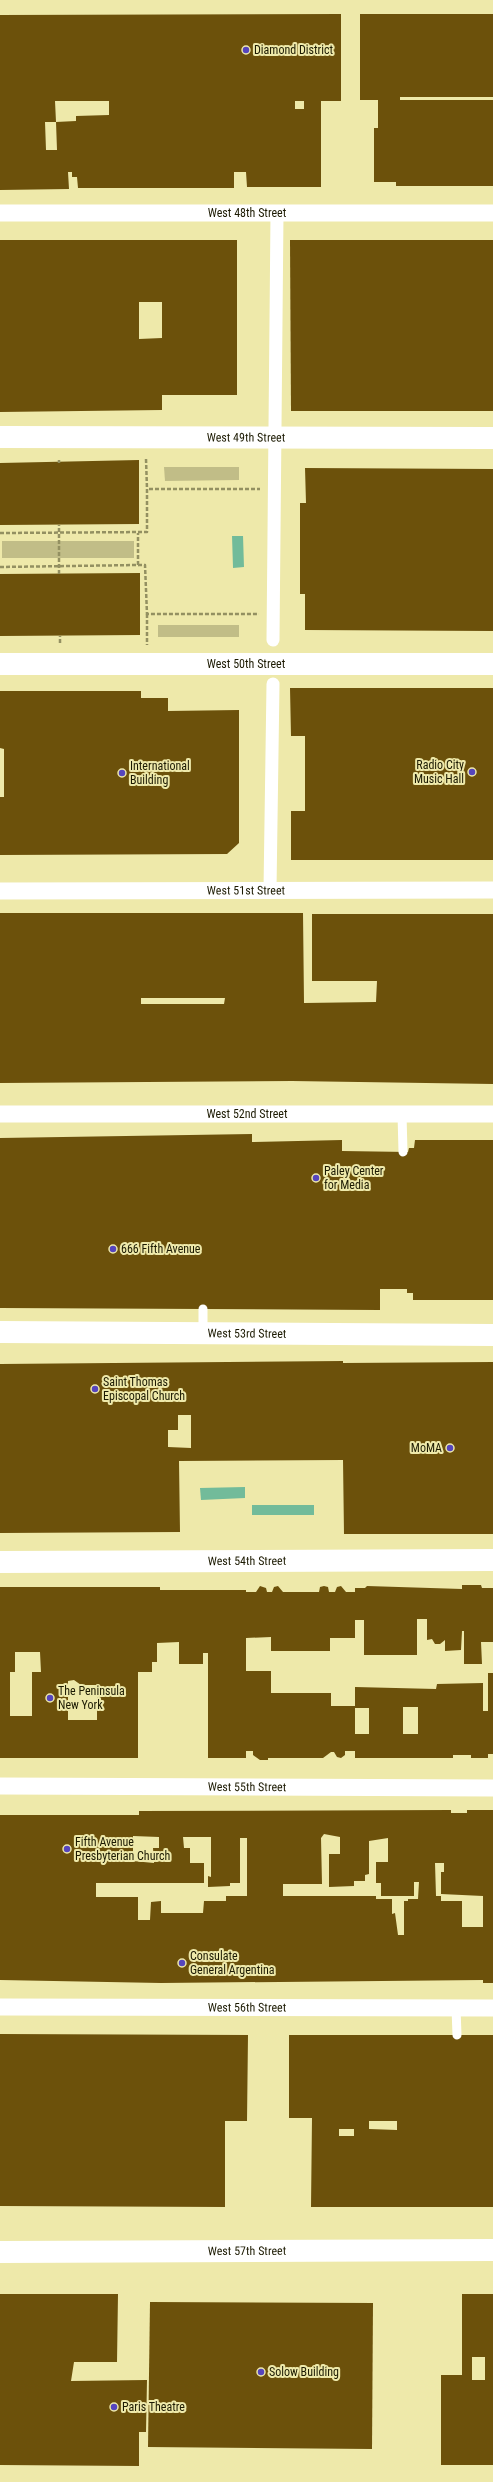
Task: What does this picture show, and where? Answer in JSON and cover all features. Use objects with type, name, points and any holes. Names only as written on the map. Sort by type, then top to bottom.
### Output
[{"type":"main road","name":"West 49th Street","points":[[0,437],[493,438]]},
{"type":"main road","name":"West 50th Street","points":[[0,664],[493,664]]},
{"type":"main road","name":"West 53rd Street","points":[[0,1332],[493,1335]]},
{"type":"main road","name":"West 54th Street","points":[[0,1562],[493,1560]]},
{"type":"main road","name":"West 57th Street","points":[[0,2252],[493,2250]]},
{"type":"street","name":"West 48th Street","points":[[0,213],[493,213]]},
{"type":"street","points":[[274,640],[277,214]]},
{"type":"street","points":[[270,890],[273,684]]},
{"type":"street","name":"West 51st Street","points":[[0,891],[493,890]]},
{"type":"street","name":"West 52nd Street","points":[[0,1114],[493,1114]]},
{"type":"street","name":"West 55th Street","points":[[0,1786],[493,1788]]},
{"type":"street","name":"West 56th Street","points":[[0,2007],[493,2008]]},
{"type":"lane","points":[[402,1114],[403,1152]]},
{"type":"lane","points":[[203,1309],[203,1333]]},
{"type":"lane","points":[[456,2008],[456,2035]]},
{"type":"path","points":[[0,533],[147,532],[146,459]]},
{"type":"path","points":[[147,489],[274,489]]},
{"type":"path","points":[[59,525],[59,574]]},
{"type":"path","points":[[138,533],[138,566]]},
{"type":"path","points":[[0,567],[145,565],[148,645]]},
{"type":"path","points":[[147,614],[274,614]]},
{"type":"path","points":[[60,636],[60,643]]},
{"type":"shaded area","points":[[164,467],[239,467],[239,480],[165,481]]},
{"type":"shaded area","points":[[232,536],[243,536],[244,567],[233,568]]},
{"type":"shaded area","points":[[2,541],[134,541],[134,558],[2,558]]},
{"type":"shaded area","points":[[158,625],[239,625],[239,637],[158,637]]},
{"type":"shaded area","points":[[245,1487],[245,1498],[201,1500],[200,1488]]},
{"type":"shaded area","points":[[252,1505],[314,1505],[314,1515],[252,1515]]},
{"type":"building","points":[[341,14],[341,101],[321,101],[321,187],[247,187],[246,172],[234,172],[234,188],[78,188],[77,177],[72,177],[72,172],[68,172],[69,189],[0,190],[0,15]],"holes":[[[55,101],[109,101],[109,115],[76,116],[76,121],[56,122]],[[295,101],[304,101],[304,109],[295,109]],[[45,122],[56,122],[57,150],[46,150]]]},
{"type":"building","points":[[360,14],[493,14],[493,97],[400,97],[400,100],[493,100],[493,186],[396,186],[396,182],[374,182],[374,128],[378,128],[378,100],[360,100]]},
{"type":"building","points":[[0,240],[237,240],[237,395],[162,395],[162,410],[0,412]],"holes":[[[139,302],[162,302],[162,338],[139,339]]]},
{"type":"building","points":[[290,240],[493,240],[493,411],[291,411]]},
{"type":"building","points":[[139,460],[139,524],[0,525],[0,463]]},
{"type":"building","points":[[305,468],[493,469],[493,631],[305,630],[305,594],[300,594],[300,503],[306,503]]},
{"type":"building","points":[[140,573],[140,635],[0,636],[0,574]]},
{"type":"building","points":[[290,688],[493,688],[493,860],[291,860],[291,811],[305,811],[305,736],[291,736]]},
{"type":"building","name":"International Building","points":[[0,691],[141,691],[141,698],[168,698],[168,711],[239,710],[239,843],[227,854],[0,855],[0,797],[4,797],[4,749],[0,748]]},
{"type":"building","points":[[0,913],[303,913],[304,1003],[376,1002],[377,981],[312,981],[312,914],[493,914],[493,1084],[292,1081],[0,1083]],"holes":[[[141,998],[225,998],[224,1004],[141,1004]]]},
{"type":"building","points":[[252,1134],[252,1142],[342,1140],[342,1151],[408,1152],[409,1148],[414,1148],[415,1140],[493,1140],[493,1300],[413,1300],[413,1293],[407,1293],[407,1289],[380,1289],[380,1310],[0,1308],[0,1138]]},
{"type":"building","points":[[343,1361],[343,1363],[493,1362],[493,1534],[344,1534],[343,1460],[179,1461],[180,1532],[0,1533],[0,1364]],"holes":[[[178,1415],[191,1415],[191,1448],[168,1447],[168,1430],[178,1430]]]},
{"type":"building","points":[[462,1585],[481,1585],[482,1588],[493,1588],[493,1642],[481,1642],[482,1664],[464,1664],[464,1631],[462,1631],[461,1650],[445,1651],[445,1640],[440,1644],[435,1644],[432,1639],[427,1640],[427,1619],[417,1619],[417,1655],[364,1655],[364,1620],[355,1620],[355,1638],[330,1638],[330,1651],[271,1651],[271,1637],[246,1638],[246,1671],[271,1671],[271,1693],[331,1693],[331,1706],[355,1706],[355,1687],[436,1689],[437,1684],[483,1683],[483,1711],[488,1711],[488,1673],[493,1673],[493,1754],[488,1754],[488,1758],[471,1758],[471,1755],[453,1755],[453,1758],[355,1758],[355,1751],[345,1751],[345,1755],[341,1758],[337,1757],[334,1752],[331,1752],[323,1758],[268,1758],[268,1760],[260,1760],[253,1755],[253,1751],[246,1751],[246,1758],[208,1758],[208,1653],[203,1653],[203,1664],[179,1664],[179,1642],[157,1643],[157,1662],[152,1662],[152,1672],[138,1672],[138,1758],[0,1758],[0,1587],[160,1587],[160,1590],[246,1590],[246,1592],[256,1592],[260,1586],[266,1588],[267,1592],[272,1592],[274,1587],[278,1586],[283,1592],[319,1592],[320,1587],[324,1586],[328,1587],[329,1592],[335,1592],[337,1587],[341,1586],[346,1592],[355,1592],[355,1588],[365,1588],[367,1586],[462,1589]],"holes":[[[15,1652],[40,1652],[41,1672],[32,1672],[32,1716],[10,1716],[10,1672],[15,1672]],[[74,1680],[81,1685],[97,1685],[97,1720],[68,1720],[68,1681]],[[403,1707],[418,1707],[418,1734],[403,1734]],[[355,1708],[369,1708],[369,1734],[355,1734]]]},
{"type":"building","points":[[451,1810],[451,1813],[467,1813],[467,1810],[493,1810],[493,1983],[483,1983],[483,1980],[161,1983],[0,1980],[0,1815],[139,1815],[139,1811]],"holes":[[[324,1834],[340,1837],[340,1854],[329,1854],[329,1887],[354,1886],[354,1881],[365,1881],[365,1875],[369,1874],[369,1841],[388,1838],[388,1862],[376,1862],[376,1883],[381,1883],[381,1896],[414,1896],[414,1882],[419,1882],[418,1899],[408,1899],[408,1901],[404,1901],[404,1935],[398,1935],[395,1913],[392,1914],[392,1899],[376,1899],[376,1896],[283,1896],[283,1884],[322,1884],[321,1838]],[[133,1836],[159,1837],[159,1848],[153,1848],[154,1863],[133,1861]],[[183,1837],[211,1837],[211,1877],[208,1876],[208,1887],[230,1886],[230,1883],[240,1883],[240,1838],[247,1838],[247,1896],[226,1896],[226,1901],[204,1901],[203,1913],[161,1913],[161,1901],[151,1902],[150,1920],[138,1920],[138,1897],[96,1897],[96,1883],[204,1883],[204,1863],[190,1863],[190,1848],[184,1848]],[[435,1863],[444,1863],[444,1872],[441,1872],[441,1894],[483,1896],[483,1927],[462,1927],[462,1901],[441,1901],[441,1896],[436,1896]]]},
{"type":"building","points":[[0,2034],[248,2035],[247,2121],[225,2121],[225,2207],[0,2206]]},
{"type":"building","points":[[289,2035],[493,2035],[493,2207],[311,2207],[312,2118],[289,2118]],"holes":[[[369,2121],[397,2121],[397,2130],[369,2129]],[[339,2129],[354,2129],[354,2136],[339,2136]]]},
{"type":"building","points":[[0,2294],[118,2294],[117,2362],[74,2362],[71,2381],[147,2380],[146,2432],[139,2432],[139,2466],[0,2465]]},
{"type":"building","points":[[462,2294],[493,2294],[493,2465],[441,2465],[441,2375],[462,2375]],"holes":[[[472,2357],[485,2357],[485,2380],[472,2380]]]},
{"type":"building","name":"Solow Building","points":[[150,2302],[373,2303],[372,2449],[148,2447]]},
{"type":"place","name":"Diamond District","points":[[246,50]]},
{"type":"place","name":"Radio City Music Hall","points":[[472,772]]},
{"type":"place","name":"International Building","points":[[122,773]]},
{"type":"place","name":"Paley Center for Media","points":[[316,1178]]},
{"type":"place","name":"666 Fifth Avenue","points":[[113,1249]]},
{"type":"place","name":"Saint Thomas Episcopal Church","points":[[95,1389]]},
{"type":"place","name":"MoMA","points":[[450,1448]]},
{"type":"place","name":"The Peninsula New York","points":[[50,1698]]},
{"type":"place","name":"Fifth Avenue Presbyterian Church","points":[[67,1849]]},
{"type":"place","name":"Consulate General Argentina","points":[[182,1963]]},
{"type":"place","name":"Solow Building","points":[[261,2372]]},
{"type":"place","name":"Paris Theatre","points":[[114,2407]]}]
